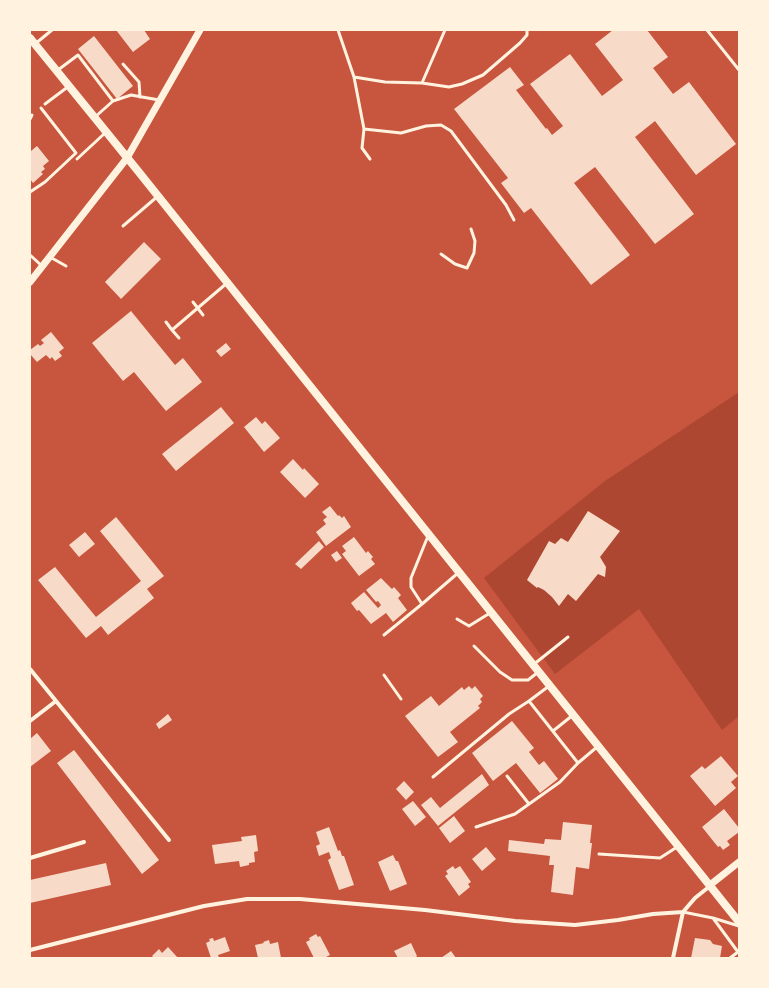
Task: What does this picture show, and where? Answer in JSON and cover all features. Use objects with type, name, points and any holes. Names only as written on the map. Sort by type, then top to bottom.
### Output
[{"type":"main road","points":[[32,41],[228,283],[739,922]]},
{"type":"street","points":[[30,282],[127,158],[200,30]]},
{"type":"street","points":[[30,669],[169,840]]},
{"type":"street","points":[[30,721],[56,701]]},
{"type":"street","points":[[30,858],[84,842]]},
{"type":"street","points":[[673,958],[683,912],[695,898],[739,862]]},
{"type":"street","points":[[30,950],[204,906],[247,899],[300,899],[425,910],[515,921],[575,925],[653,914],[683,912]]},
{"type":"lane","points":[[32,41],[52,30]]},
{"type":"lane","points":[[338,30],[354,77],[364,129],[362,148],[370,159]]},
{"type":"lane","points":[[422,83],[445,30]]},
{"type":"lane","points":[[354,77],[385,82],[422,83],[449,87],[462,84],[483,75],[520,43],[527,35],[527,30]]},
{"type":"lane","points":[[707,30],[739,70]]},
{"type":"lane","points":[[57,71],[78,55],[113,101]]},
{"type":"lane","points":[[124,64],[138,82],[140,97]]},
{"type":"lane","points":[[45,104],[69,86]]},
{"type":"lane","points":[[94,118],[113,101],[131,95],[160,101]]},
{"type":"lane","points":[[30,192],[45,182],[76,153],[40,108]]},
{"type":"lane","points":[[30,119],[32,115]]},
{"type":"lane","points":[[364,129],[400,133],[426,126],[441,125],[451,131],[506,205],[514,220]]},
{"type":"lane","points":[[77,159],[106,132]]},
{"type":"lane","points":[[123,226],[158,196]]},
{"type":"lane","points":[[441,254],[455,264],[467,268],[474,253],[475,241],[471,229]]},
{"type":"lane","points":[[30,255],[43,266]]},
{"type":"lane","points":[[50,258],[66,266]]},
{"type":"lane","points":[[172,330],[228,283]]},
{"type":"lane","points":[[193,302],[203,315]]},
{"type":"lane","points":[[166,322],[179,338]]},
{"type":"lane","points":[[422,604],[410,587],[411,578],[429,534]]},
{"type":"lane","points":[[384,635],[459,572]]},
{"type":"lane","points":[[457,619],[470,626],[491,612]]},
{"type":"lane","points":[[533,665],[568,637]]},
{"type":"lane","points":[[474,646],[500,672],[512,680],[528,680],[539,672]]},
{"type":"lane","points":[[384,675],[401,699]]},
{"type":"lane","points":[[433,777],[509,714],[550,685]]},
{"type":"lane","points":[[529,701],[578,763]]},
{"type":"lane","points":[[553,731],[573,715]]},
{"type":"lane","points":[[476,827],[515,814],[560,782],[578,763],[599,746]]},
{"type":"lane","points":[[506,776],[529,804]]},
{"type":"lane","points":[[599,854],[660,858],[678,846]]},
{"type":"lane","points":[[683,912],[713,918],[739,926]]},
{"type":"lane","points":[[713,918],[739,952],[730,958]]},
{"type":"shaded area","points":[[739,392],[739,716],[722,730],[639,609],[555,674],[484,578],[605,481]]},
{"type":"building","points":[[116,30],[144,30],[150,39],[133,52]]},
{"type":"building","points":[[613,30],[647,30],[668,57],[653,68],[673,94],[689,82],[736,144],[696,175],[655,121],[635,137],[694,214],[655,244],[595,167],[574,183],[630,255],[591,285],[531,208],[524,213],[501,183],[508,178],[454,109],[510,67],[524,85],[516,90],[552,135],[563,126],[530,84],[570,54],[602,96],[623,80],[595,44]]},
{"type":"building","points":[[94,36],[133,86],[117,99],[78,49]]},
{"type":"building","points":[[37,146],[49,161],[43,166],[45,169],[41,172],[43,174],[33,183],[30,179],[30,150],[31,151]]},
{"type":"building","points":[[144,242],[161,259],[121,299],[105,282]]},
{"type":"building","points":[[131,311],[175,365],[183,358],[202,382],[166,411],[134,372],[123,381],[92,343]]},
{"type":"building","points":[[51,332],[64,348],[59,352],[62,356],[55,361],[52,357],[50,359],[46,355],[37,362],[30,354],[30,350],[38,344],[40,346],[44,343],[41,340]]},
{"type":"building","points":[[226,343],[231,349],[221,357],[216,351]]},
{"type":"building","points":[[221,407],[234,423],[176,471],[162,454]]},
{"type":"building","points":[[256,417],[262,424],[265,421],[280,438],[264,452],[244,427]]},
{"type":"building","points":[[293,459],[319,484],[305,498],[280,472]]},
{"type":"building","points":[[330,506],[338,516],[339,515],[342,518],[344,516],[351,527],[326,546],[316,532],[326,524],[323,520],[327,517],[322,512]]},
{"type":"building","points":[[588,511],[620,531],[600,557],[606,567],[605,577],[598,574],[576,601],[568,594],[559,606],[544,590],[538,587],[537,588],[527,580],[549,541],[555,544],[561,538],[568,542]]},
{"type":"building","points":[[116,517],[164,576],[147,589],[154,598],[108,635],[101,626],[86,638],[38,580],[55,567],[96,617],[141,581],[100,531]]},
{"type":"building","points":[[85,532],[95,544],[79,557],[69,545]]},
{"type":"building","points":[[354,537],[366,553],[368,551],[373,557],[371,559],[375,564],[359,576],[342,554],[346,551],[342,546]]},
{"type":"building","points":[[319,541],[324,547],[301,569],[295,564]]},
{"type":"building","points":[[337,551],[342,558],[336,562],[331,555]]},
{"type":"building","points":[[381,578],[392,589],[394,587],[401,595],[398,598],[407,610],[393,622],[386,613],[371,624],[351,603],[364,592],[378,608],[381,605],[378,601],[376,602],[366,590]]},
{"type":"building","points":[[469,686],[472,689],[475,686],[483,696],[480,699],[482,702],[478,706],[480,708],[450,732],[458,742],[438,757],[405,716],[431,696],[439,706],[462,687],[464,690]]},
{"type":"building","points":[[168,714],[172,720],[159,729],[156,724]]},
{"type":"building","points":[[512,721],[534,748],[529,752],[539,765],[544,761],[558,779],[540,793],[516,763],[493,781],[472,753]]},
{"type":"building","points":[[37,733],[51,751],[30,767],[30,739]]},
{"type":"building","points":[[74,750],[159,860],[142,874],[57,763]]},
{"type":"building","points":[[721,756],[738,776],[731,782],[736,788],[715,806],[690,776],[702,766],[705,769]]},
{"type":"building","points":[[482,774],[489,785],[438,826],[421,805],[431,797],[440,808]]},
{"type":"building","points":[[404,781],[414,792],[406,800],[396,789]]},
{"type":"building","points":[[413,801],[426,817],[415,826],[402,809]]},
{"type":"building","points":[[724,809],[739,828],[739,832],[727,841],[730,845],[723,850],[720,846],[718,847],[702,827]]},
{"type":"building","points":[[454,816],[465,831],[450,843],[439,828]]},
{"type":"building","points":[[563,822],[592,825],[590,843],[592,843],[589,869],[576,867],[573,895],[551,892],[554,865],[549,865],[550,856],[508,851],[509,840],[544,844],[545,839],[561,840]]},
{"type":"building","points":[[329,827],[338,851],[340,850],[342,856],[344,856],[354,885],[339,890],[328,860],[331,858],[329,852],[319,856],[316,846],[320,844],[316,832]]},
{"type":"building","points":[[256,835],[258,851],[254,852],[255,862],[240,867],[239,861],[215,864],[212,845],[242,841],[241,837]]},
{"type":"building","points":[[486,847],[496,859],[482,871],[472,859]]},
{"type":"building","points":[[393,855],[396,861],[398,861],[407,884],[390,891],[378,862]]},
{"type":"building","points":[[106,863],[111,885],[30,903],[30,880]]},
{"type":"building","points":[[453,866],[455,869],[460,866],[471,882],[468,884],[470,887],[459,896],[445,876],[448,874],[446,871]]},
{"type":"building","points":[[316,934],[318,937],[320,936],[330,955],[324,958],[314,958],[306,942],[310,940],[309,938]]},
{"type":"building","points":[[225,937],[230,951],[218,955],[219,958],[211,958],[206,943],[210,941],[209,939],[213,938],[214,941]]},
{"type":"building","points":[[695,938],[710,940],[713,944],[722,946],[720,958],[691,958]]},
{"type":"building","points":[[269,940],[270,944],[278,942],[281,958],[258,958],[255,945]]},
{"type":"building","points":[[411,943],[417,956],[415,958],[398,958],[394,951]]},
{"type":"building","points":[[168,947],[178,958],[154,958],[152,956],[159,949],[162,953]]},
{"type":"building","points":[[451,951],[456,958],[441,958]]}]
